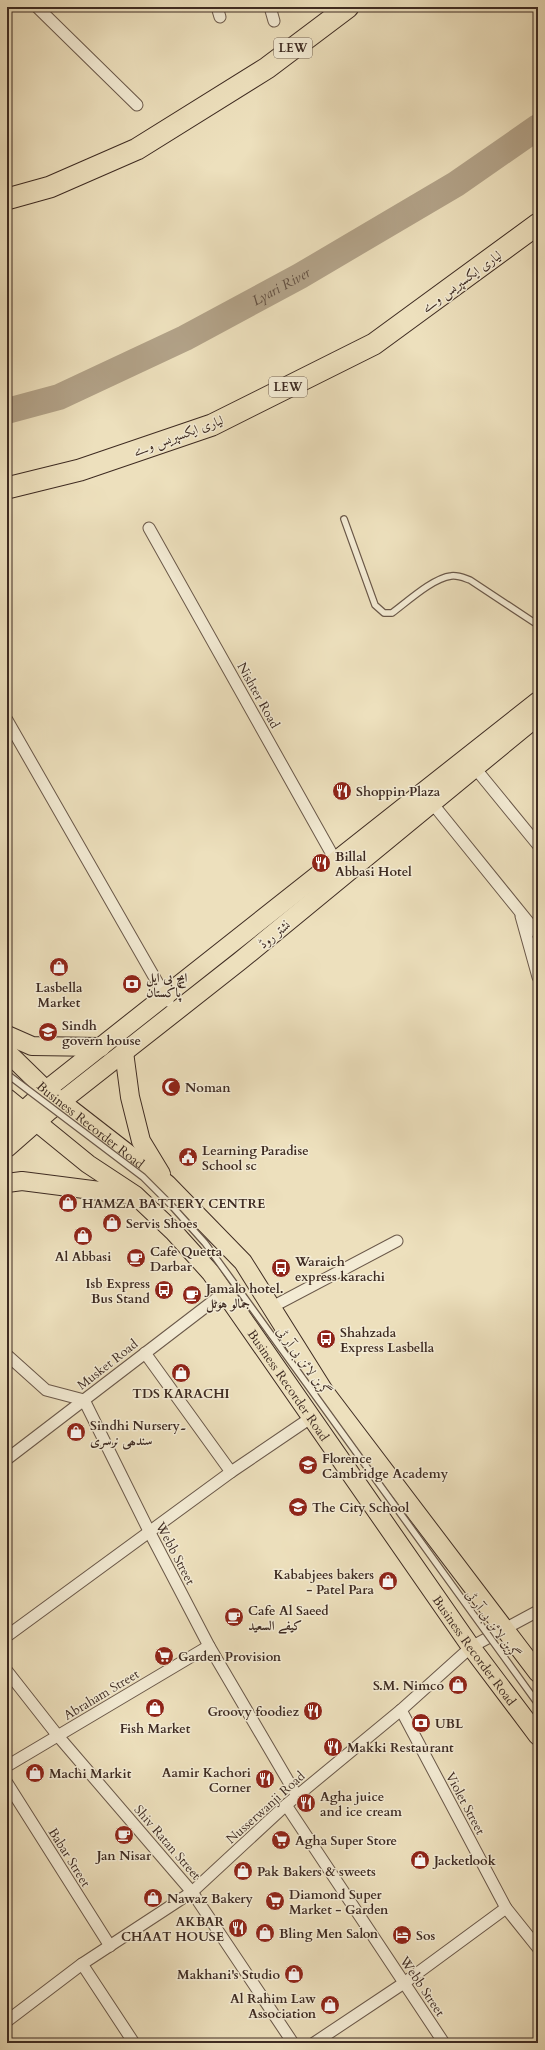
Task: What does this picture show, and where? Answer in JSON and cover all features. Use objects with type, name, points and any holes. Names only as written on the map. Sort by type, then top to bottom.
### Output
[{"type":"highway","name":"LEW","points":[[7,199],[50,187],[137,149],[267,68],[348,7]]},
{"type":"highway","name":"لیاری ایکسپریس وے","points":[[7,488],[80,470],[212,425],[374,344],[538,224]]},
{"type":"main road","name":"نشتر روڈ","points":[[7,1148],[30,1117],[46,1090],[538,702]]},
{"type":"main road","name":"نشتر روڈ","points":[[7,1126],[61,1102],[344,876],[538,716]]},
{"type":"main road","points":[[7,1035],[32,1046],[101,1047]]},
{"type":"main road","name":"Business Recorder Road","points":[[7,1052],[46,1090],[167,1184],[243,1262],[324,1391],[538,1673]]},
{"type":"main road","points":[[124,1052],[130,1097],[141,1141],[167,1184]]},
{"type":"main road","name":"Business Recorder Road","points":[[7,1098],[88,1164],[135,1196],[174,1232],[210,1273],[312,1417],[471,1647],[538,1736]]},
{"type":"main road","points":[[7,1183],[22,1181],[135,1196]]},
{"type":"street","points":[[37,7],[137,105]]},
{"type":"street","points":[[270,7],[274,21]]},
{"type":"street","name":"Nishter Road","points":[[149,528],[344,876]]},
{"type":"street","points":[[7,720],[175,1012]]},
{"type":"street","points":[[475,768],[538,845]]},
{"type":"street","points":[[432,803],[538,934]]},
{"type":"street","points":[[520,912],[538,977]]},
{"type":"street","points":[[272,1307],[397,1241]]},
{"type":"street","name":"Musket Road","points":[[7,1459],[224,1292]]},
{"type":"street","points":[[145,1353],[231,1472]]},
{"type":"street","points":[[7,1355],[46,1390],[84,1400]]},
{"type":"street","name":"Webb Street","points":[[84,1400],[150,1533],[209,1646],[297,1796]]},
{"type":"street","points":[[7,1636],[150,1533],[231,1472],[312,1417]]},
{"type":"street","name":"Nusserwanji Road","points":[[7,2021],[82,1964],[192,1892],[297,1796],[401,1710],[471,1647],[538,1611]]},
{"type":"street","name":"Abraham Street","points":[[7,1766],[209,1646]]},
{"type":"street","name":"Shiv Ratan Street","points":[[7,1671],[58,1736],[192,1892],[293,2043]]},
{"type":"street","name":"Violet Street","points":[[401,1710],[506,1908]]},
{"type":"street","name":"Babar Street","points":[[7,1783],[110,1946]]},
{"type":"street","name":"Webb Street","points":[[286,1806],[444,2043]]},
{"type":"street","points":[[314,2043],[404,1983],[506,1908],[538,1948]]},
{"type":"street","points":[[82,1964],[134,2043]]},
{"type":"lane","points":[[344,519],[376,605],[384,613],[392,613],[440,579],[450,576],[459,576],[470,580],[538,625]]},
{"type":"lane","name":"گرین لائن بی آر ٹی","points":[[7,1074],[143,1177],[171,1205],[205,1243],[538,1704]]},
{"type":"waterway","name":"Lyari River","points":[[7,411],[59,397],[185,338],[300,276],[456,184],[538,127]]},
{"type":"place","name":"Shoppin Plaza","points":[[342,791]]},
{"type":"place","name":"Billal Abbasi Hotel","points":[[321,863]]},
{"type":"place","name":"Lasbella Market","points":[[59,967]]},
{"type":"place","name":"ایچ بی ایل پاکستان","points":[[132,984]]},
{"type":"place","name":"Sindh govern house","points":[[48,1032]]},
{"type":"place","name":"Noman","points":[[171,1087]]},
{"type":"place","name":"Learning Paradise School sc","points":[[188,1157]]},
{"type":"place","name":"HAMZA BATTERY CENTRE","points":[[68,1203]]},
{"type":"place","name":"Servis Shoes","points":[[112,1223]]},
{"type":"place","name":"Al Abbasi","points":[[83,1236]]},
{"type":"place","name":"Cafe Quetta Darbar","points":[[136,1258]]},
{"type":"place","name":"Waraich express karachi","points":[[281,1268]]},
{"type":"place","name":"Isb Express Bus Stand","points":[[164,1290]]},
{"type":"place","name":"Jamalo hotel. جمالو ہوٹل","points":[[192,1295]]},
{"type":"place","name":"Shahzada Express Lasbella","points":[[326,1339]]},
{"type":"place","name":"TDS KARACHI","points":[[181,1373]]},
{"type":"place","name":"Sindhi Nursery۔ سندھی نرسری","points":[[76,1432]]},
{"type":"place","name":"Florence Cambridge Academy","points":[[308,1465]]},
{"type":"place","name":"The City School","points":[[298,1507]]},
{"type":"place","name":"Kababjees bakers - Patel Para","points":[[388,1581]]},
{"type":"place","name":"Cafe Al Saeed کیفے السعید","points":[[234,1617]]},
{"type":"place","name":"Garden Provision","points":[[164,1656]]},
{"type":"place","name":"S.M. Nimco","points":[[458,1685]]},
{"type":"place","name":"Fish Market","points":[[155,1708]]},
{"type":"place","name":"Groovy foodiez","points":[[313,1711]]},
{"type":"place","name":"UBL","points":[[421,1723]]},
{"type":"place","name":"Makki Restaurant","points":[[333,1747]]},
{"type":"place","name":"Machi Markit","points":[[35,1773]]},
{"type":"place","name":"Aamir Kachori Corner","points":[[265,1779]]},
{"type":"place","name":"Agha juice and ice cream","points":[[306,1803]]},
{"type":"place","name":"Jan Nisar","points":[[124,1835]]},
{"type":"place","name":"Agha Super Store","points":[[281,1840]]},
{"type":"place","name":"Jacketlook","points":[[420,1860]]},
{"type":"place","name":"Pak Bakers & sweets","points":[[243,1871]]},
{"type":"place","name":"Nawaz Bakery","points":[[153,1898]]},
{"type":"place","name":"Diamond Super Market - Garden","points":[[275,1901]]},
{"type":"place","name":"AKBAR CHAAT HOUSE","points":[[238,1928]]},
{"type":"place","name":"Bling Men Salon","points":[[265,1933]]},
{"type":"place","name":"Sos","points":[[402,1935]]},
{"type":"place","name":"Makhani's Studio","points":[[294,1974]]},
{"type":"place","name":"Al Rahim Law Association","points":[[330,2005]]}]
